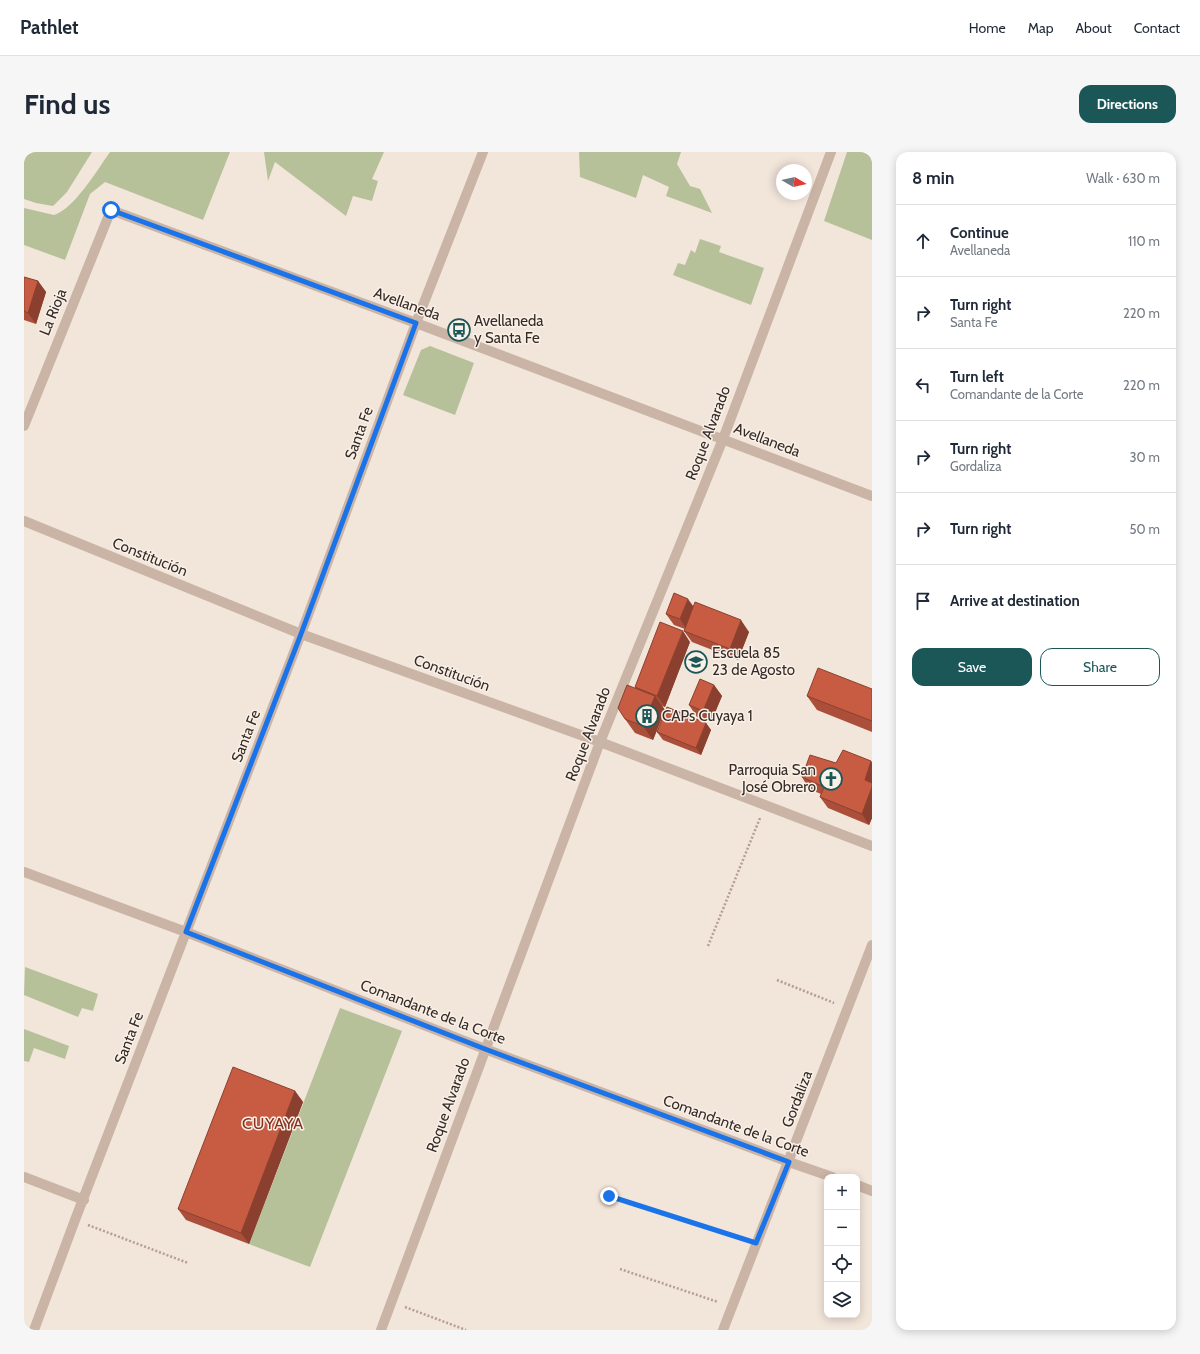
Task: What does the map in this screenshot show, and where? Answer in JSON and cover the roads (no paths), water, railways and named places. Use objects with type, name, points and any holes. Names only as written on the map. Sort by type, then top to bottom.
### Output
[{"type":"street","name":"Santa Fe","points":[[34,1330],[301,634],[416,323],[483,152]]},
{"type":"street","name":"Roque Alvarado","points":[[381,1330],[600,742],[723,439],[831,152]]},
{"type":"street","name":"Avellaneda","points":[[111,210],[416,323],[872,496]]},
{"type":"street","name":"La Rioja","points":[[24,426],[111,210]]},
{"type":"street","name":"Constitución","points":[[24,521],[301,634],[600,742],[872,846]]},
{"type":"street","name":"Comandante de la Corte","points":[[24,872],[186,932],[485,1049],[824,1174]]},
{"type":"street","name":"Gordaliza","points":[[723,1330],[872,945]]},
{"type":"street","points":[[24,1177],[84,1200]]},
{"type":"street","points":[[860,1187],[872,1191]]},
{"type":"place","name":"Avellaneda y Santa Fe","points":[[459,330]]},
{"type":"place","name":"Escuela 85 23 de Agosto","points":[[696,662]]},
{"type":"place","name":"CAPs Cuyaya 1","points":[[647,716]]},
{"type":"place","name":"Parroquia San José Obrero","points":[[831,779]]},
{"type":"district","name":"CUYAYA","points":[[273,1123]]}]
